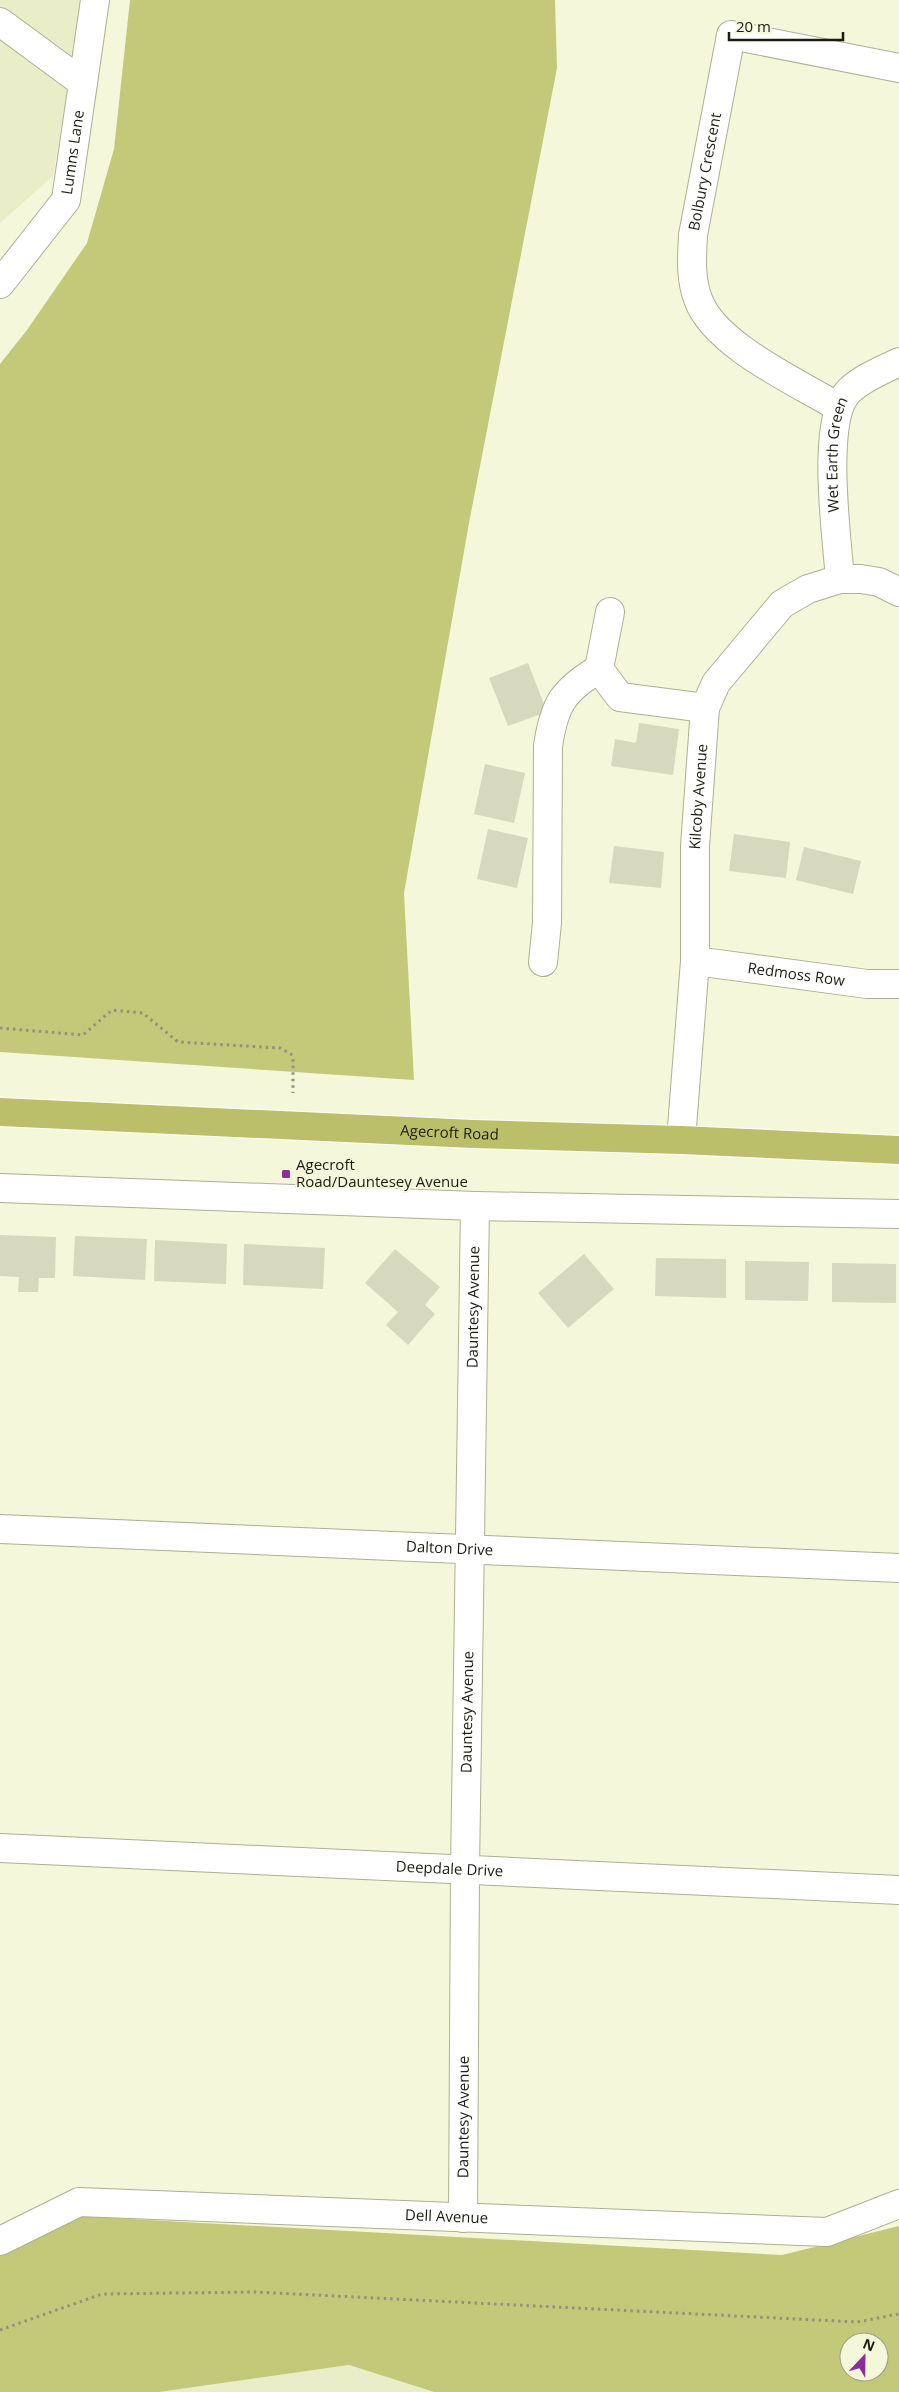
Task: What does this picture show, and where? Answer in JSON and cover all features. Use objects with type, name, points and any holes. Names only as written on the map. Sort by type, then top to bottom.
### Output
[{"type":"main road","name":"Agecroft Road","points":[[0,1112],[292,1126],[899,1150]]},
{"type":"street","name":"Lumns Lane","points":[[0,284],[66,200],[95,0]]},
{"type":"street","points":[[0,22],[83,83]]},
{"type":"street","name":"Bolbury Crescent","points":[[838,407],[724,338],[707,318],[698,300],[694,281],[691,262],[693,235],[731,35],[899,68]]},
{"type":"street","name":"Wet Earth Green","points":[[840,579],[832,445],[834,420],[838,407],[849,391],[899,362]]},
{"type":"street","name":"Kilcoby Avenue","points":[[681,1140],[695,961],[695,846],[705,708],[716,683],[782,604],[808,589],[840,579],[861,579],[879,582],[899,592]]},
{"type":"street","points":[[610,612],[599,669],[620,698],[705,708]]},
{"type":"street","points":[[543,962],[547,923],[548,746],[552,720],[564,695],[579,681],[599,669]]},
{"type":"street","name":"Redmoss Row","points":[[695,961],[866,984],[899,984]]},
{"type":"street","points":[[0,1188],[475,1206],[899,1214]]},
{"type":"street","name":"Dauntesy Avenue","points":[[463,2218],[465,1870],[475,1206]]},
{"type":"street","name":"Dalton Drive","points":[[0,1529],[899,1568]]},
{"type":"street","name":"Deepdale Drive","points":[[0,1848],[899,1890]]},
{"type":"street","name":"Dell Avenue","points":[[0,2241],[79,2202],[827,2232],[899,2204]]},
{"type":"path","points":[[0,1028],[83,1035],[112,1010],[143,1013],[178,1042],[280,1048],[290,1054],[293,1060],[292,1126]]},
{"type":"path","points":[[0,2330],[102,2294],[255,2292],[857,2322],[899,2314]]},
{"type":"shaded area","points":[[0,0],[84,0],[53,176],[0,223]]},
{"type":"shaded area","points":[[349,2365],[434,2392],[159,2392]]},
{"type":"green space","points":[[130,0],[555,0],[557,68],[469,523],[404,893],[414,1080],[0,1052],[0,364],[27,330],[87,243],[114,149]]},
{"type":"green space","points":[[76,2216],[782,2255],[899,2226],[899,2392],[434,2392],[349,2365],[159,2392],[0,2392],[0,2256]]},
{"type":"building","points":[[528,663],[547,712],[508,726],[489,678]]},
{"type":"building","points":[[639,723],[679,729],[673,775],[611,766],[615,739],[636,743]]},
{"type":"building","points":[[485,764],[525,773],[514,823],[474,814]]},
{"type":"building","points":[[488,829],[528,838],[517,888],[477,879]]},
{"type":"building","points":[[734,834],[790,842],[786,878],[729,871]]},
{"type":"building","points":[[614,846],[664,852],[661,888],[609,883]]},
{"type":"building","points":[[804,847],[861,861],[853,894],[796,880]]},
{"type":"building","points":[[0,1235],[56,1237],[55,1278],[39,1278],[38,1292],[18,1292],[19,1277],[0,1276]]},
{"type":"building","points":[[75,1236],[147,1239],[145,1280],[73,1276]]},
{"type":"building","points":[[155,1240],[227,1244],[226,1284],[154,1281]]},
{"type":"building","points":[[244,1244],[325,1248],[323,1289],[243,1285]]},
{"type":"building","points":[[395,1249],[440,1287],[425,1305],[435,1314],[408,1345],[386,1325],[398,1312],[365,1283]]},
{"type":"building","points":[[584,1254],[614,1289],[568,1328],[538,1293]]},
{"type":"building","points":[[656,1258],[726,1259],[726,1298],[655,1296]]},
{"type":"building","points":[[745,1261],[809,1262],[808,1301],[745,1300]]},
{"type":"building","points":[[832,1263],[896,1264],[896,1303],[832,1302]]},
{"type":"place","name":"Agecroft Road/Dauntesey Avenue","points":[[286,1174]]}]
